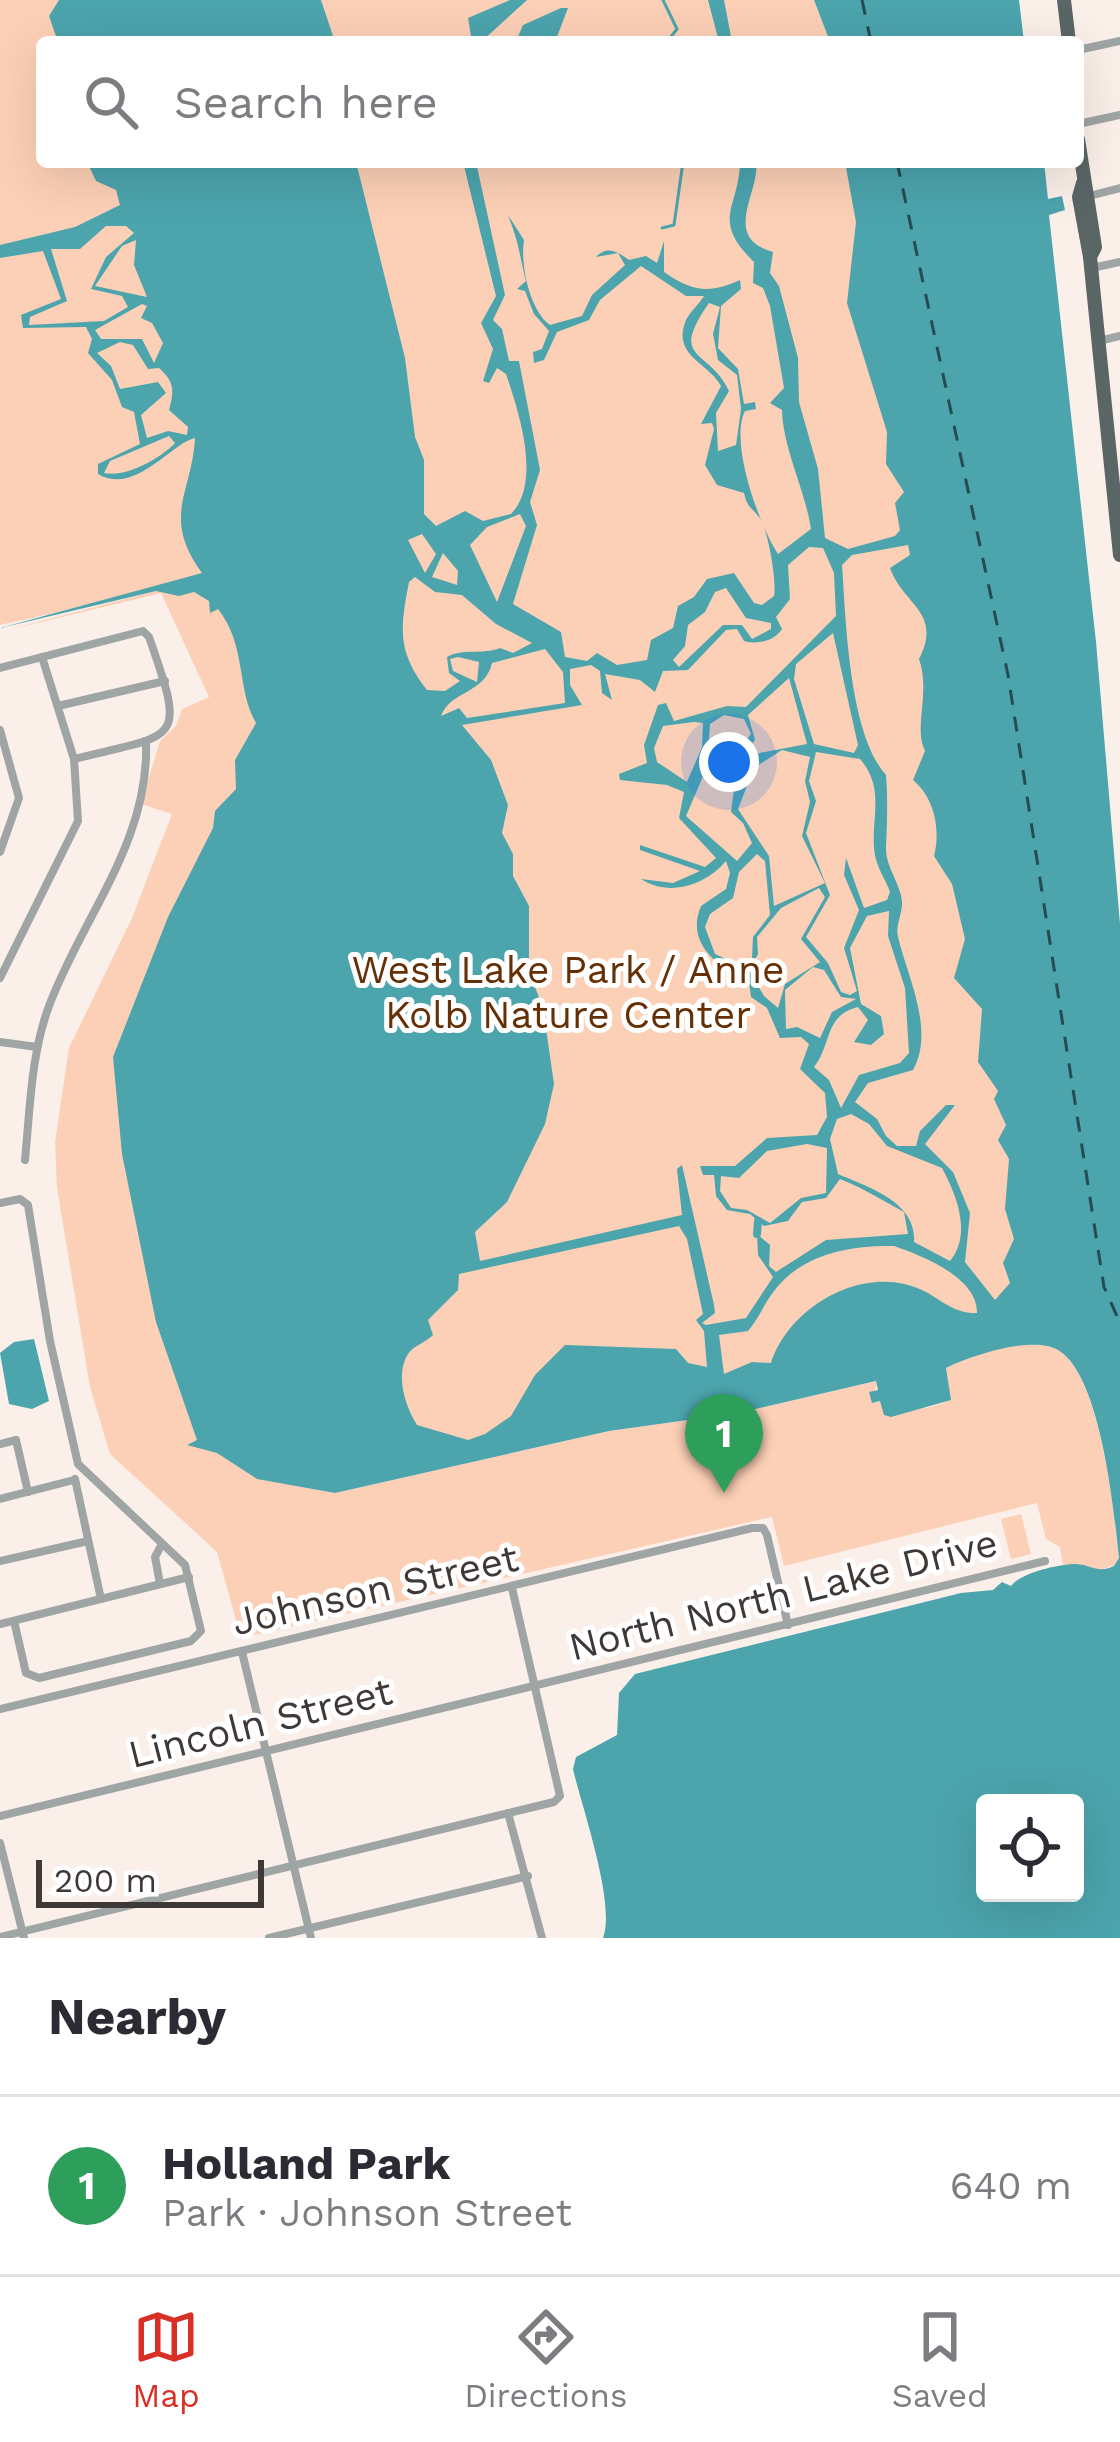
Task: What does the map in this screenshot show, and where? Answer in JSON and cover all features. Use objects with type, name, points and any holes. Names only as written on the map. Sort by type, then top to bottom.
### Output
[{"type":"main road","points":[[1064,0],[1068,36]]},
{"type":"main road","points":[[1083,168],[1086,189],[1078,189],[1082,222],[1113,410],[1120,555]]},
{"type":"street","points":[[1084,49],[1120,41]]},
{"type":"street","points":[[1084,123],[1120,115]]},
{"type":"street","points":[[1086,189],[1120,188]]},
{"type":"street","points":[[1091,262],[1120,262]]},
{"type":"street","points":[[1099,341],[1120,336]]},
{"type":"street","points":[[0,668],[143,631],[174,717],[160,735],[146,741],[74,759]]},
{"type":"street","points":[[0,978],[73,839],[80,800],[74,759],[42,657]]},
{"type":"street","points":[[58,706],[164,681]]},
{"type":"street","points":[[0,730],[19,798],[0,852]]},
{"type":"street","points":[[25,1160],[37,1047],[50,1001],[118,872],[142,787],[146,741]]},
{"type":"street","points":[[0,1042],[37,1047]]},
{"type":"street","points":[[0,1203],[20,1199],[31,1219],[101,1599]]},
{"type":"street","points":[[0,1444],[16,1440],[28,1492]]},
{"type":"street","points":[[0,1499],[78,1476]]},
{"type":"street","points":[[14,1621],[32,1677],[200,1638],[185,1565],[78,1476]]},
{"type":"street","name":"Johnson Street","points":[[0,1708],[763,1528],[788,1625]]},
{"type":"street","points":[[0,1561],[88,1541]]},
{"type":"street","points":[[160,1585],[155,1557],[161,1544]]},
{"type":"street","name":"North North Lake Drive","points":[[535,1686],[1045,1561]]},
{"type":"street","points":[[0,1624],[189,1577]]},
{"type":"street","points":[[0,1937],[508,1813],[560,1796],[512,1588]]},
{"type":"street","points":[[242,1652],[310,1933]]},
{"type":"street","name":"Lincoln Street","points":[[0,1816],[535,1686]]},
{"type":"street","points":[[508,1813],[542,1938]]},
{"type":"street","points":[[0,1843],[23,1935]]},
{"type":"street","points":[[269,1938],[310,1933],[528,1876]]},
{"type":"green space","name":"West Lake Park / Anne Kolb Nature Center","points":[[0,0],[814,0],[828,36],[36,36],[36,168],[853,168],[1046,1327],[329,1490],[261,1479],[335,1493],[609,1431],[738,1413],[877,1381],[873,1403],[926,1408],[950,1400],[946,1368],[999,1348],[1042,1345],[1070,1361],[1093,1411],[1113,1508],[1119,1558],[1115,1565],[1097,1571],[1063,1565],[1060,1547],[1046,1539],[1037,1503],[784,1566],[772,1517],[241,1638],[217,1552],[110,1454],[90,1387],[57,1188],[55,1142],[69,1048],[132,918],[172,814],[141,804],[160,741],[176,726],[182,709],[209,697],[161,593],[0,632],[159,590],[0,625]]},
{"type":"green space","points":[[1021,1514],[1031,1554],[1011,1559],[1001,1519]]},
{"type":"water","points":[[59,0],[321,0],[333,36],[56,36],[49,16]]},
{"type":"water","points":[[510,0],[527,0],[488,36],[471,36],[468,18]]},
{"type":"water","points":[[708,0],[724,0],[731,36],[717,36]]},
{"type":"water","points":[[814,0],[1019,0],[1023,36],[828,36]]},
{"type":"water","points":[[568,8],[557,36],[518,36],[523,25]]},
{"type":"water","points":[[90,168],[358,168],[405,358],[415,437],[424,460],[424,514],[436,526],[465,511],[483,521],[511,514],[525,484],[526,466],[517,407],[506,374],[497,368],[489,383],[483,381],[493,349],[481,323],[496,296],[464,168],[477,168],[505,295],[493,320],[502,329],[509,361],[519,361],[540,470],[530,502],[537,525],[513,604],[561,632],[565,657],[587,661],[597,653],[617,665],[647,660],[651,640],[673,628],[678,606],[694,597],[707,579],[734,573],[754,603],[762,605],[774,596],[775,589],[763,524],[778,554],[811,529],[782,410],[770,403],[784,388],[770,306],[763,288],[753,283],[754,262],[730,224],[740,168],[756,168],[746,225],[757,245],[773,252],[770,273],[779,286],[798,358],[799,402],[818,469],[825,538],[848,549],[895,536],[900,530],[895,503],[904,492],[886,464],[887,432],[847,303],[856,222],[846,168],[1045,168],[1048,199],[1062,196],[1065,210],[1049,215],[1096,642],[1120,924],[1120,1938],[603,1938],[602,1879],[573,1769],[576,1757],[617,1735],[619,1693],[635,1674],[961,1593],[993,1590],[1002,1582],[1011,1586],[1050,1568],[1114,1566],[1119,1558],[1113,1509],[1095,1414],[1073,1364],[1058,1350],[1019,1346],[957,1363],[946,1368],[951,1400],[891,1417],[884,1415],[880,1401],[872,1403],[869,1392],[878,1390],[876,1381],[738,1413],[609,1431],[335,1493],[257,1479],[217,1453],[187,1445],[197,1440],[156,1322],[122,1154],[113,1057],[168,917],[213,828],[215,811],[236,789],[235,760],[256,723],[227,623],[218,609],[210,613],[209,601],[194,592],[179,596],[156,591],[0,628],[202,573],[183,536],[181,520],[195,438],[139,474],[112,479],[98,474],[98,464],[140,444],[134,412],[122,407],[112,380],[88,353],[92,339],[86,327],[23,328],[21,315],[61,299],[43,251],[0,258],[0,245],[75,227],[120,205],[116,190],[96,181]],"holes":[[[106,226],[126,226],[134,233],[106,257],[91,289],[122,296],[128,307],[104,321],[29,325],[30,317],[67,301],[51,249],[80,249]],[[136,240],[134,265],[147,297],[95,286],[122,246]],[[142,304],[147,306],[141,318],[152,323],[163,343],[154,363],[142,339],[101,339],[95,330]],[[120,342],[133,345],[148,369],[159,368],[172,387],[169,410],[188,427],[187,435],[168,431],[147,438],[141,415],[166,393],[158,382],[120,389],[111,366],[97,353]],[[169,436],[175,443],[132,470],[104,473],[110,461]],[[520,514],[526,526],[497,602],[470,545],[487,527]],[[422,534],[436,554],[425,573],[408,540]],[[908,545],[910,555],[890,568],[924,619],[926,630],[919,659],[925,751],[913,780],[934,814],[934,856],[952,884],[965,939],[954,978],[982,1009],[978,1062],[998,1091],[994,1099],[1006,1125],[998,1140],[1009,1159],[1005,1209],[1014,1239],[1003,1263],[1010,1283],[995,1300],[965,1262],[970,1213],[953,1172],[925,1144],[955,1105],[946,1105],[920,1131],[916,1146],[897,1146],[877,1119],[855,1102],[868,1083],[913,1070],[921,1022],[897,932],[902,901],[886,854],[886,775],[864,732],[857,705],[842,565],[852,555]],[[809,547],[823,548],[834,573],[836,616],[746,707],[727,706],[674,721],[666,703],[658,705],[644,745],[647,763],[619,774],[620,780],[667,785],[684,792],[679,818],[716,858],[705,867],[640,845],[640,850],[700,871],[673,883],[641,879],[664,887],[687,886],[726,861],[730,873],[726,889],[701,906],[697,920],[701,943],[716,961],[749,982],[751,997],[767,1008],[780,1038],[801,1037],[809,1044],[800,1069],[825,1093],[827,1117],[817,1135],[767,1138],[735,1166],[700,1166],[703,1175],[714,1175],[716,1196],[727,1210],[750,1214],[764,1226],[788,1221],[802,1202],[826,1198],[840,1179],[904,1212],[908,1234],[826,1240],[776,1272],[769,1266],[770,1245],[757,1234],[758,1255],[773,1277],[746,1318],[706,1325],[702,1323],[715,1313],[714,1305],[682,1165],[677,1169],[682,1215],[480,1261],[475,1232],[507,1202],[545,1124],[554,1084],[543,1008],[529,971],[529,906],[513,876],[513,854],[502,833],[508,805],[491,760],[462,725],[582,705],[570,685],[570,669],[591,665],[600,671],[602,693],[612,700],[605,674],[640,680],[655,692],[663,671],[688,670],[726,630],[737,629],[744,641],[770,639],[782,629],[776,617],[790,599],[788,565]],[[443,553],[458,571],[457,585],[432,577]],[[415,577],[435,592],[462,595],[496,624],[532,643],[513,653],[500,648],[453,654],[447,657],[449,673],[460,681],[445,691],[427,690],[410,664],[403,626],[409,582]],[[726,588],[746,618],[771,623],[771,629],[752,639],[742,625],[723,625],[679,667],[673,660],[685,646],[688,625],[705,612],[715,592]],[[833,633],[858,745],[854,753],[814,744],[794,679],[796,664]],[[545,649],[563,672],[565,703],[467,718],[459,708],[441,716],[452,701],[482,681],[492,663]],[[450,659],[479,662],[477,682],[453,671]],[[789,678],[807,744],[759,753],[740,788],[734,764],[755,740],[748,715]],[[724,715],[744,719],[751,734],[728,763],[734,789],[731,812],[743,823],[752,843],[737,861],[686,816],[707,767],[710,724]],[[703,723],[702,747],[687,782],[657,762],[654,748],[663,726]],[[782,750],[810,757],[805,781],[810,802],[802,836],[825,883],[774,906],[769,856],[738,809],[754,768]],[[816,752],[860,759],[873,782],[875,855],[890,892],[887,900],[864,908],[846,858],[844,875],[859,910],[844,948],[857,991],[850,995],[841,992],[828,963],[806,937],[830,895],[806,833],[816,801],[809,781]],[[757,854],[765,861],[770,915],[753,937],[752,958],[739,965],[715,954],[705,927],[710,914],[733,898],[739,872]],[[819,888],[825,897],[801,939],[820,962],[785,984],[778,1008],[764,996],[749,970],[758,954],[757,937],[781,908]],[[889,911],[888,936],[905,988],[909,1053],[900,1063],[859,1075],[841,1108],[829,1080],[814,1067],[834,1024],[858,1007],[868,1020],[854,1042],[871,1045],[884,1034],[881,1016],[861,1004],[850,948],[867,916]],[[813,967],[824,970],[841,997],[856,999],[832,1012],[820,1038],[797,1027],[786,1029],[785,990]],[[851,1114],[869,1124],[887,1146],[942,1168],[960,1215],[960,1239],[950,1261],[914,1242],[913,1228],[899,1206],[838,1174],[830,1139],[837,1119]],[[807,1144],[827,1148],[826,1193],[801,1198],[770,1223],[747,1210],[731,1208],[720,1191],[721,1176],[739,1178],[767,1151]],[[679,1226],[687,1239],[703,1314],[696,1320],[704,1331],[707,1367],[688,1363],[676,1349],[565,1345],[535,1375],[511,1416],[485,1434],[468,1440],[417,1425],[405,1400],[404,1362],[410,1351],[433,1335],[428,1320],[458,1290],[459,1274]],[[894,1246],[959,1279],[975,1300],[977,1313],[956,1309],[903,1284],[856,1285],[813,1306],[795,1323],[771,1363],[752,1362],[724,1374],[719,1335],[748,1331],[770,1296],[798,1268],[844,1250]]]},
{"type":"water","points":[[508,215],[524,240],[532,299],[550,325],[582,316],[592,295],[625,265],[618,253],[629,260],[646,256],[657,263],[664,241],[664,272],[684,284],[711,289],[740,280],[741,289],[721,306],[718,348],[738,369],[744,404],[755,402],[756,409],[745,411],[741,442],[762,522],[744,493],[717,485],[705,465],[714,429],[712,423],[701,424],[721,386],[683,342],[688,317],[704,296],[686,296],[641,266],[600,300],[589,320],[557,332],[544,360],[534,363],[533,352],[542,349],[549,331],[534,314],[525,291],[517,289],[526,281]],"holes":[[[709,303],[720,307],[713,334],[718,360],[737,375],[741,409],[736,445],[718,451],[716,413],[729,391],[696,353],[692,335],[697,322]]]},
{"type":"water","points":[[34,1339],[49,1401],[32,1409],[9,1404],[0,1353],[14,1342]]},
{"type":"waterway","points":[[663,0],[677,29],[672,36]]},
{"type":"waterway","points":[[662,228],[674,225],[682,168]]},
{"type":"waterway","points":[[757,1234],[758,1221]]},
{"type":"ferry route","points":[[862,0],[870,36]]},
{"type":"ferry route","points":[[898,168],[1008,675],[1104,1287],[1120,1323]]},
{"type":"place","name":"Holland Park","points":[[724,1493]]}]
